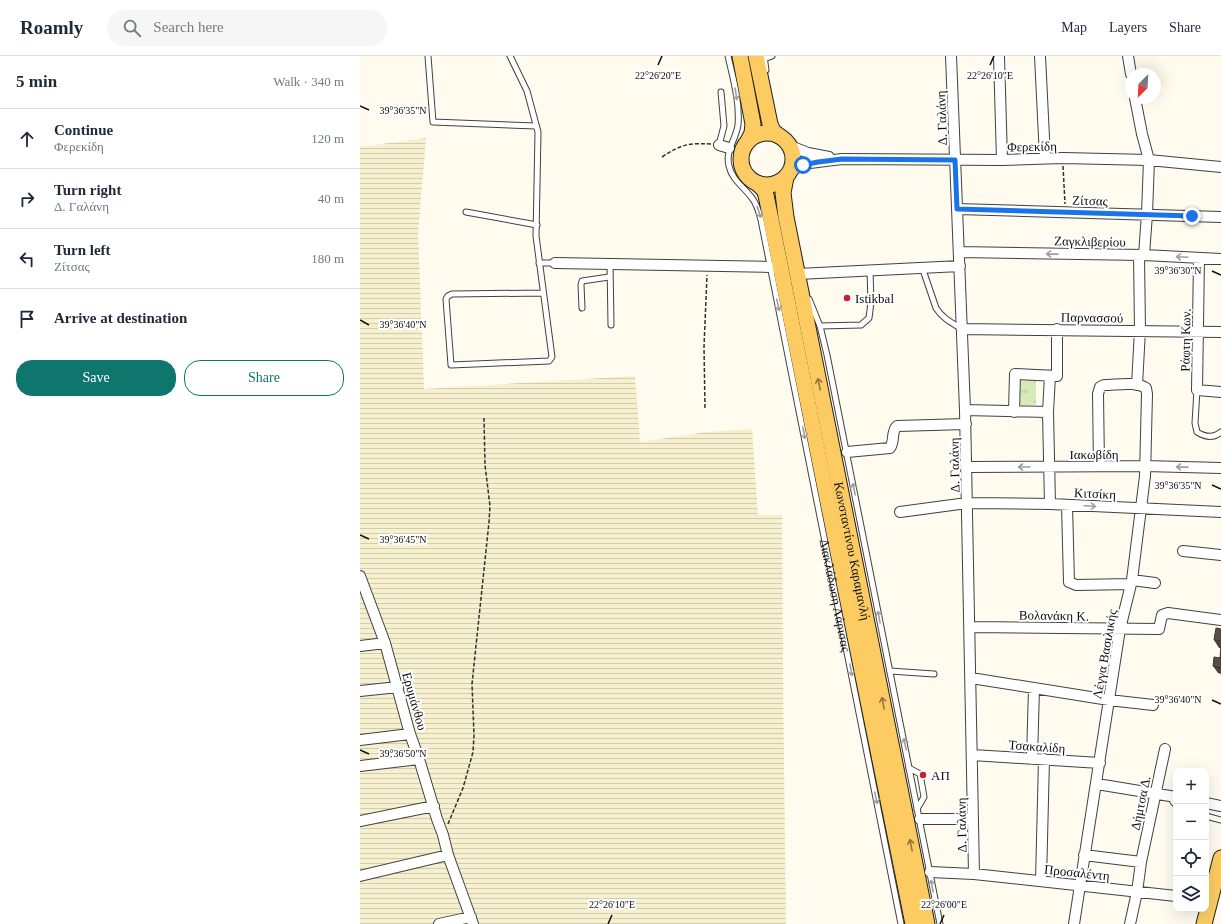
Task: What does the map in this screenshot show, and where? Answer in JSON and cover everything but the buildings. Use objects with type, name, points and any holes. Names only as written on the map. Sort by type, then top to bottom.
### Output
[{"type":"main road","points":[[740,56],[753,124],[752,132],[741,154],[741,164],[744,173],[748,177],[757,183],[765,185],[774,184],[787,175],[793,161],[792,153],[784,140],[773,131],[770,124],[762,57]]},
{"type":"main road","points":[[748,141],[761,134],[770,133],[784,140]]},
{"type":"main road","name":"Κωνσταντίνου Καραμανλή","points":[[787,175],[784,186],[784,203],[927,924]]},
{"type":"main road","name":"Κωνσταντίνου Καραμανλή","points":[[757,183],[764,190],[766,195],[913,924]]},
{"type":"main road","points":[[1209,898],[1218,883],[1221,858]]},
{"type":"main road","points":[[1204,924],[1206,912]]},
{"type":"street","name":"Δ. Γαλάνη","points":[[951,56],[966,410],[974,874]]},
{"type":"street","points":[[999,56],[1002,160]]},
{"type":"street","points":[[1040,56],[1045,158]]},
{"type":"street","points":[[1128,56],[1130,68]]},
{"type":"street","name":"Λέγγα Βασιλικής","points":[[1074,924],[1120,629],[1132,582],[1142,509],[1147,394],[1142,386],[1140,330],[1142,255],[1147,214],[1149,160],[1136,104]]},
{"type":"street","name":"Φερεκίδη","points":[[784,140],[808,154],[842,159]]},
{"type":"street","points":[[719,145],[729,148]]},
{"type":"street","name":"Φερεκίδη","points":[[787,175],[796,168],[810,163],[842,159],[1002,160],[1063,158],[1149,160],[1221,167]]},
{"type":"street","name":"Ζίτσας","points":[[957,209],[1221,217]]},
{"type":"street","name":"Ζαγκλιβερίου","points":[[959,252],[1142,255],[1221,259]]},
{"type":"street","name":"Ράφτη Κων.","points":[[1198,390],[1200,258]]},
{"type":"street","points":[[555,263],[771,267]]},
{"type":"street","points":[[798,274],[960,266]]},
{"type":"street","name":"Παρνασσού","points":[[962,329],[1221,332]]},
{"type":"street","points":[[1014,412],[1015,374],[1057,376],[1057,329]]},
{"type":"street","points":[[1050,376],[1048,412],[1050,504]]},
{"type":"street","points":[[1099,466],[1098,394],[1100,387],[1104,385],[1142,386]]},
{"type":"street","points":[[1198,390],[1221,392]]},
{"type":"street","points":[[966,410],[1048,412]]},
{"type":"street","points":[[847,452],[890,448],[892,445],[894,428],[897,426],[966,424]]},
{"type":"street","name":"Ιακωβίδη","points":[[967,467],[1145,466],[1221,468]]},
{"type":"street","name":"Κιτσίκη","points":[[900,512],[967,503],[1050,504],[1221,512]]},
{"type":"street","points":[[1067,505],[1069,582],[1076,585],[1132,582],[1155,583]]},
{"type":"street","points":[[1183,551],[1221,555]]},
{"type":"street","name":"Ερυμάνθου","points":[[360,576],[364,597],[385,643],[410,734],[434,806],[448,855],[472,921]]},
{"type":"street","name":"Βολανάκη Κ.","points":[[970,626],[1161,629],[1160,618],[1164,613],[1221,620]]},
{"type":"street","points":[[360,646],[385,643]]},
{"type":"street","points":[[971,678],[1109,700],[1153,705]]},
{"type":"street","points":[[360,691],[398,687]]},
{"type":"street","points":[[1032,758],[1034,688]]},
{"type":"street","points":[[360,740],[410,734]]},
{"type":"street","name":"Δήμτσα Δ.","points":[[1130,924],[1137,892],[1140,862],[1165,749]]},
{"type":"street","name":"Τσακαλίδη","points":[[972,755],[1032,758],[1100,764]]},
{"type":"street","points":[[360,766],[419,759]]},
{"type":"street","points":[[1041,881],[1044,759]]},
{"type":"street","points":[[1097,784],[1173,797]]},
{"type":"street","points":[[1209,804],[1221,806]]},
{"type":"street","points":[[360,821],[434,806]]},
{"type":"street","points":[[920,819],[974,819]]},
{"type":"street","points":[[360,876],[448,855]]},
{"type":"street","points":[[1084,855],[1140,862]]},
{"type":"street","name":"Προσαλέντη","points":[[930,872],[974,874],[1173,896]]},
{"type":"street","points":[[439,924],[472,921]]},
{"type":"lane","points":[[428,56],[433,122],[536,126]]},
{"type":"lane","points":[[510,56],[527,91],[538,132],[536,236],[552,357],[550,360],[451,365],[446,299],[448,296],[452,294],[543,292]]},
{"type":"lane","points":[[728,56],[738,112],[738,127],[729,148]]},
{"type":"lane","points":[[767,74],[762,57],[772,56]]},
{"type":"lane","points":[[719,145],[724,126],[721,92]]},
{"type":"lane","points":[[770,124],[773,115],[772,103]]},
{"type":"lane","name":"Διακλάδωση Λάρισας","points":[[729,148],[729,165],[732,174],[752,198],[759,212],[901,924]]},
{"type":"lane","points":[[466,212],[537,225]]},
{"type":"lane","points":[[539,263],[555,263]]},
{"type":"lane","points":[[610,263],[609,277],[611,325]]},
{"type":"lane","points":[[922,267],[936,308],[944,318],[962,329]]},
{"type":"lane","points":[[820,326],[861,325],[869,318],[871,302],[870,271]]},
{"type":"lane","points":[[798,274],[820,326],[827,355],[940,924]]},
{"type":"lane","points":[[582,308],[582,281],[609,277]]},
{"type":"lane","name":"Ράφτη Κων.","points":[[1198,390],[1195,423],[1197,432],[1208,437],[1217,436],[1221,432]]},
{"type":"lane","points":[[890,671],[934,674]]},
{"type":"lane","points":[[909,768],[920,774],[924,797],[917,809]]},
{"type":"lane","points":[[1209,817],[1221,820]]},
{"type":"path","points":[[662,156],[684,144],[692,143],[719,145]]},
{"type":"path","points":[[1063,158],[1066,212]]},
{"type":"path","points":[[705,408],[704,347],[708,266]]},
{"type":"path","points":[[443,835],[463,788],[473,752],[474,735],[472,684],[490,506],[485,465],[484,418]]},
{"type":"shaded area","points":[[426,138],[418,233],[424,389],[635,376],[640,442],[707,432],[752,429],[758,515],[782,515],[786,924],[360,924],[360,147]]},
{"type":"green space","points":[[1010,375],[1036,376],[1036,405],[1010,405]]},
{"type":"place","name":"Istikbal","points":[[847,298]]},
{"type":"place","name":"ΑΠ","points":[[923,775]]},
{"type":"route","points":[[803,165],[842,159],[955,160],[957,209],[1192,216]]}]
